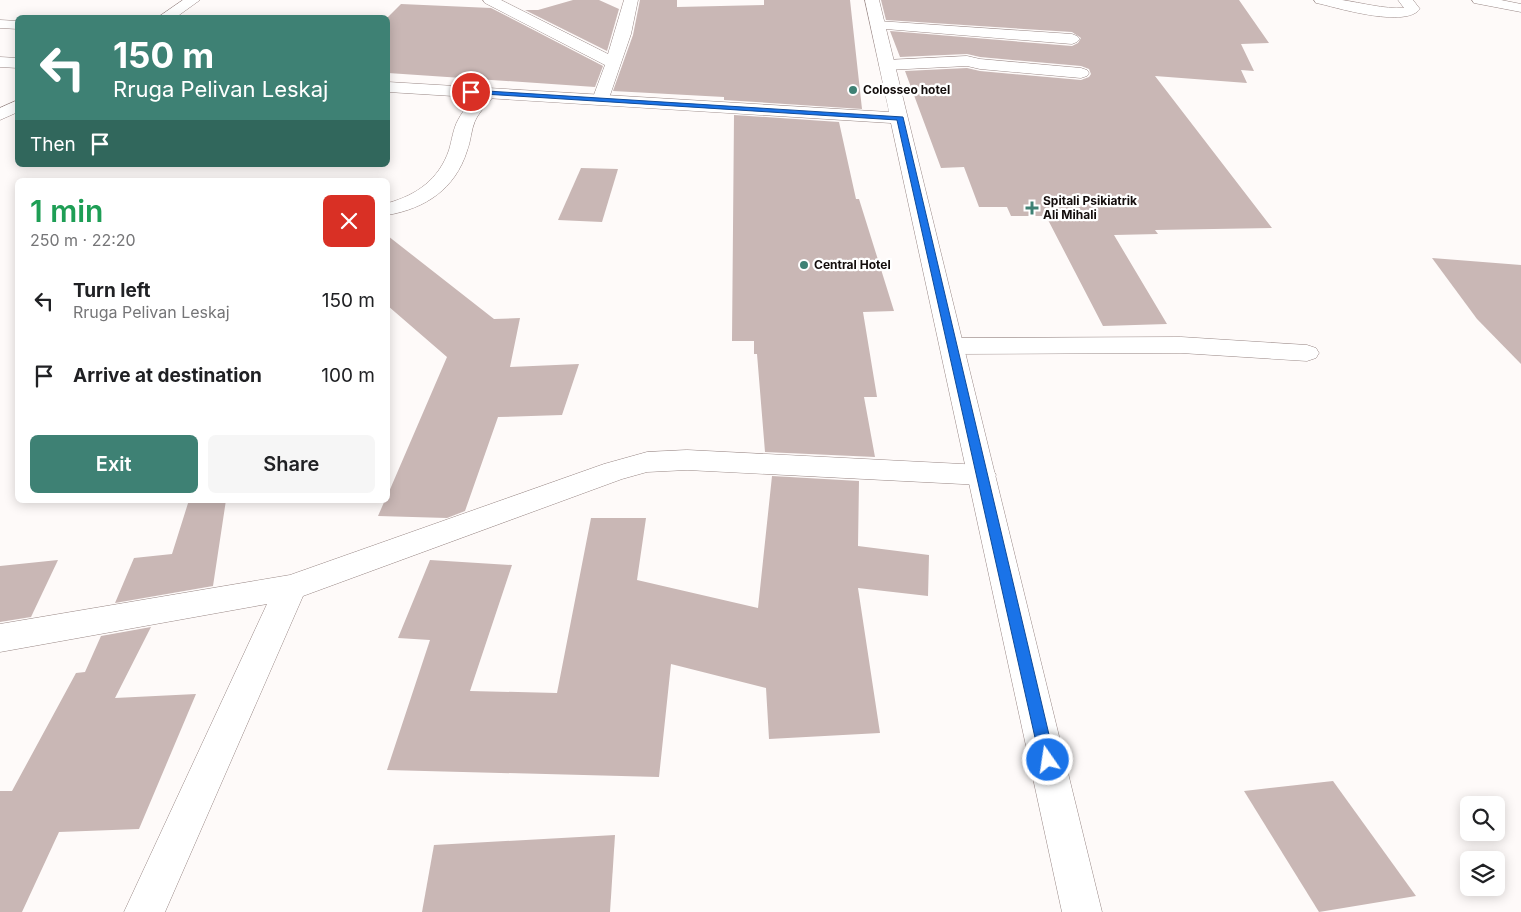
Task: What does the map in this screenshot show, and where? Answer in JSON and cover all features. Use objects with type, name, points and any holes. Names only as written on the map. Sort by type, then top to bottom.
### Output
[{"type":"street","points":[[169,15],[193,0]]},
{"type":"street","points":[[490,0],[613,63]]},
{"type":"street","points":[[601,100],[623,34],[631,0]]},
{"type":"street","points":[[872,0],[1082,912]]},
{"type":"street","points":[[1321,0],[1378,12],[1410,12],[1412,9],[1405,0]]},
{"type":"street","points":[[1479,0],[1521,8]]},
{"type":"street","points":[[0,24],[15,25]]},
{"type":"street","points":[[878,25],[1072,39]]},
{"type":"street","points":[[967,61],[986,32]]},
{"type":"street","points":[[888,65],[967,61],[980,64],[1081,73]]},
{"type":"street","points":[[0,62],[15,63]]},
{"type":"street","points":[[390,87],[900,118]]},
{"type":"street","points":[[390,208],[418,200],[438,186],[448,174],[458,151],[465,124],[488,93]]},
{"type":"street","points":[[0,115],[15,108]]},
{"type":"street","points":[[952,346],[1181,345],[1307,353]]},
{"type":"street","points":[[0,638],[291,587],[614,471],[647,462],[687,460],[982,475]]},
{"type":"street","points":[[144,912],[291,587]]},
{"type":"building","points":[[573,0],[599,0],[619,9],[607,51],[525,10],[538,10]]},
{"type":"building","points":[[640,0],[677,0],[677,7],[764,5],[764,0],[850,0],[862,109],[724,100],[724,97],[613,91],[633,35]]},
{"type":"building","points":[[881,0],[1239,0],[1269,43],[1241,44],[1254,71],[1241,70],[1247,83],[1155,76],[1272,228],[1155,230],[1158,234],[1114,235],[1167,324],[1103,326],[1046,216],[1011,216],[1007,207],[979,207],[964,167],[941,168],[905,71],[967,68],[980,71],[1081,80],[1089,77],[1091,74],[1089,69],[1081,66],[980,57],[967,54],[900,57],[890,31],[1072,46],[1078,43],[1081,38],[1072,32],[886,20]]},
{"type":"building","points":[[401,4],[491,8],[603,66],[595,87],[390,73],[390,15]]},
{"type":"building","points":[[734,115],[839,122],[856,199],[859,199],[894,311],[863,312],[877,397],[864,397],[875,457],[765,452],[757,354],[754,354],[754,341],[732,341]]},
{"type":"building","points":[[581,168],[618,169],[602,222],[558,220]]},
{"type":"building","points":[[390,238],[494,319],[520,318],[510,367],[579,364],[562,415],[498,417],[465,511],[447,518],[378,516],[384,503],[390,503],[390,489],[447,357],[390,308]]},
{"type":"building","points":[[1432,258],[1521,265],[1521,364],[1477,319]]},
{"type":"building","points":[[772,476],[859,481],[858,546],[929,555],[928,596],[858,588],[880,733],[769,739],[766,688],[671,664],[659,777],[387,770],[430,640],[398,638],[430,560],[512,565],[470,691],[557,693],[591,518],[646,518],[637,580],[758,608]]},
{"type":"building","points":[[188,503],[226,503],[213,586],[115,603],[134,558],[172,554]]},
{"type":"building","points":[[58,560],[31,617],[0,622],[0,566]]},
{"type":"building","points":[[151,627],[115,698],[196,694],[139,829],[59,832],[22,912],[0,912],[0,791],[12,791],[76,673],[85,672],[101,636]]},
{"type":"building","points":[[1333,781],[1416,896],[1319,912],[1244,791]]},
{"type":"building","points":[[615,835],[610,912],[422,912],[434,845]]},
{"type":"place","name":"Colosseo hotel","points":[[853,90]]},
{"type":"place","name":"Spitali Psikiatrik Ali Mihali","points":[[1032,208]]},
{"type":"place","name":"Central Hotel","points":[[804,265]]},
{"type":"route","points":[[471,92],[900,118],[1048,760]]}]
